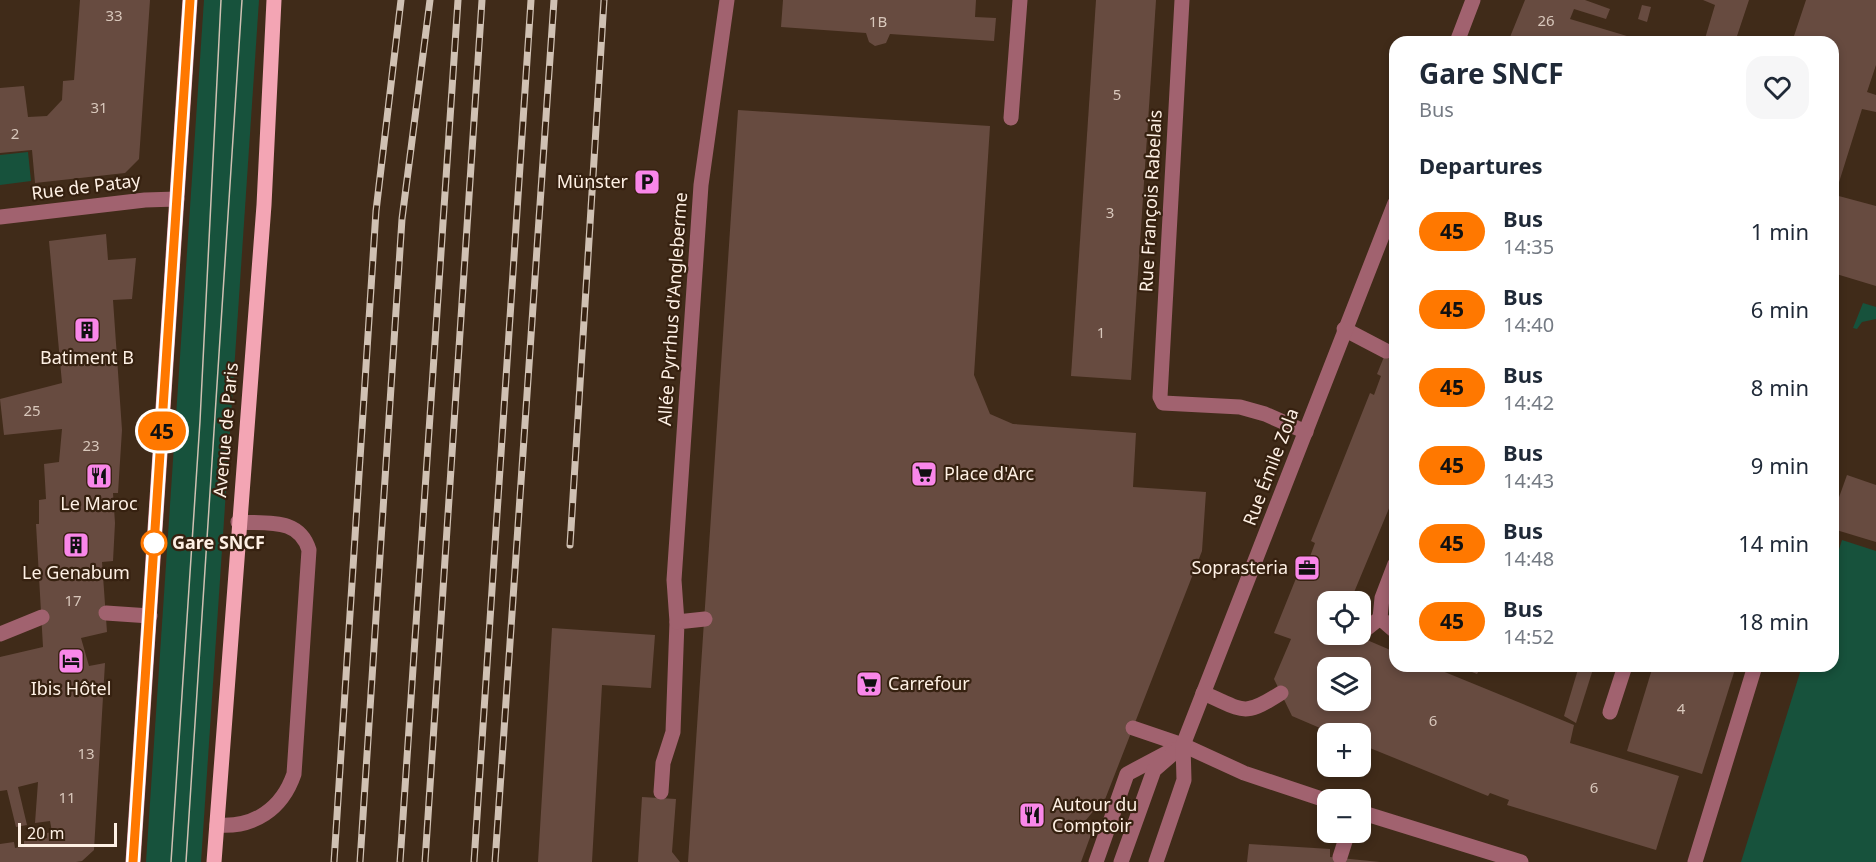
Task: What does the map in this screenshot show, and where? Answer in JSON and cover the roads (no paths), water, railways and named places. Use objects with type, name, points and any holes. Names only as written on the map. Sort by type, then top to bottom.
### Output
[{"type":"main road","points":[[133,862],[190,0]]},
{"type":"main road","name":"Avenue de Paris","points":[[214,862],[238,522],[264,205],[274,0]]},
{"type":"street","name":"Allée Pyrrhus d'Angleberme","points":[[661,792],[663,763],[673,732],[677,622],[674,580],[701,185],[727,0]]},
{"type":"street","points":[[1011,118],[1020,0]]},
{"type":"street","name":"Rue François Rabelais","points":[[1182,0],[1160,397],[1163,403],[1240,407],[1264,414],[1306,432]]},
{"type":"street","points":[[1459,36],[1473,0]]},
{"type":"street","name":"Rue de Patay","points":[[0,217],[153,199],[177,199]]},
{"type":"street","name":"Rue Émile Zola","points":[[1183,745],[1389,218]]},
{"type":"street","points":[[1344,329],[1386,351]]},
{"type":"street","points":[[216,825],[243,823],[271,810],[287,794],[294,774],[309,550],[305,538],[298,530],[279,524],[238,522]]},
{"type":"street","points":[[1371,626],[1380,618],[1382,598],[1389,580]]},
{"type":"street","points":[[106,613],[150,616]]},
{"type":"street","points":[[0,634],[42,617]]},
{"type":"street","points":[[1380,618],[1389,626]]},
{"type":"street","points":[[677,622],[705,619]]},
{"type":"street","points":[[1610,712],[1623,672]]},
{"type":"street","points":[[1695,862],[1753,672]]},
{"type":"street","points":[[1203,693],[1246,710],[1255,710],[1281,693]]},
{"type":"street","points":[[1133,728],[1183,745],[1235,769],[1317,797]]},
{"type":"street","points":[[1096,862],[1127,774],[1183,745]]},
{"type":"street","points":[[1120,862],[1154,770],[1183,745]]},
{"type":"street","points":[[1156,862],[1184,780],[1183,745]]},
{"type":"street","points":[[1371,815],[1521,862]]},
{"type":"street","points":[[1340,857],[1344,843]]},
{"type":"tram line","points":[[171,862],[200,421],[221,0]]},
{"type":"tram line","points":[[186,862],[242,0]]},
{"type":"railway","points":[[334,862],[376,211],[401,0]]},
{"type":"railway","points":[[360,862],[402,219],[430,0]]},
{"type":"railway","points":[[400,862],[458,0]]},
{"type":"railway","points":[[425,862],[482,0]]},
{"type":"railway","points":[[474,862],[531,0]]},
{"type":"railway","points":[[495,862],[554,0]]},
{"type":"railway","points":[[570,545],[604,0]]},
{"type":"place","name":"Münster","points":[[647,182]]},
{"type":"place","name":"Batiment B","points":[[87,330]]},
{"type":"place","name":"Place d'Arc","points":[[924,474]]},
{"type":"place","name":"Le Maroc","points":[[99,476]]},
{"type":"place","name":"Gare SNCF","points":[[154,543]]},
{"type":"place","name":"Le Genabum","points":[[76,545]]},
{"type":"place","name":"Soprasteria","points":[[1307,568]]},
{"type":"place","name":"Ibis Hôtel","points":[[71,661]]},
{"type":"place","name":"Carrefour","points":[[869,684]]},
{"type":"place","name":"Autour du Comptoir","points":[[1032,815]]}]
